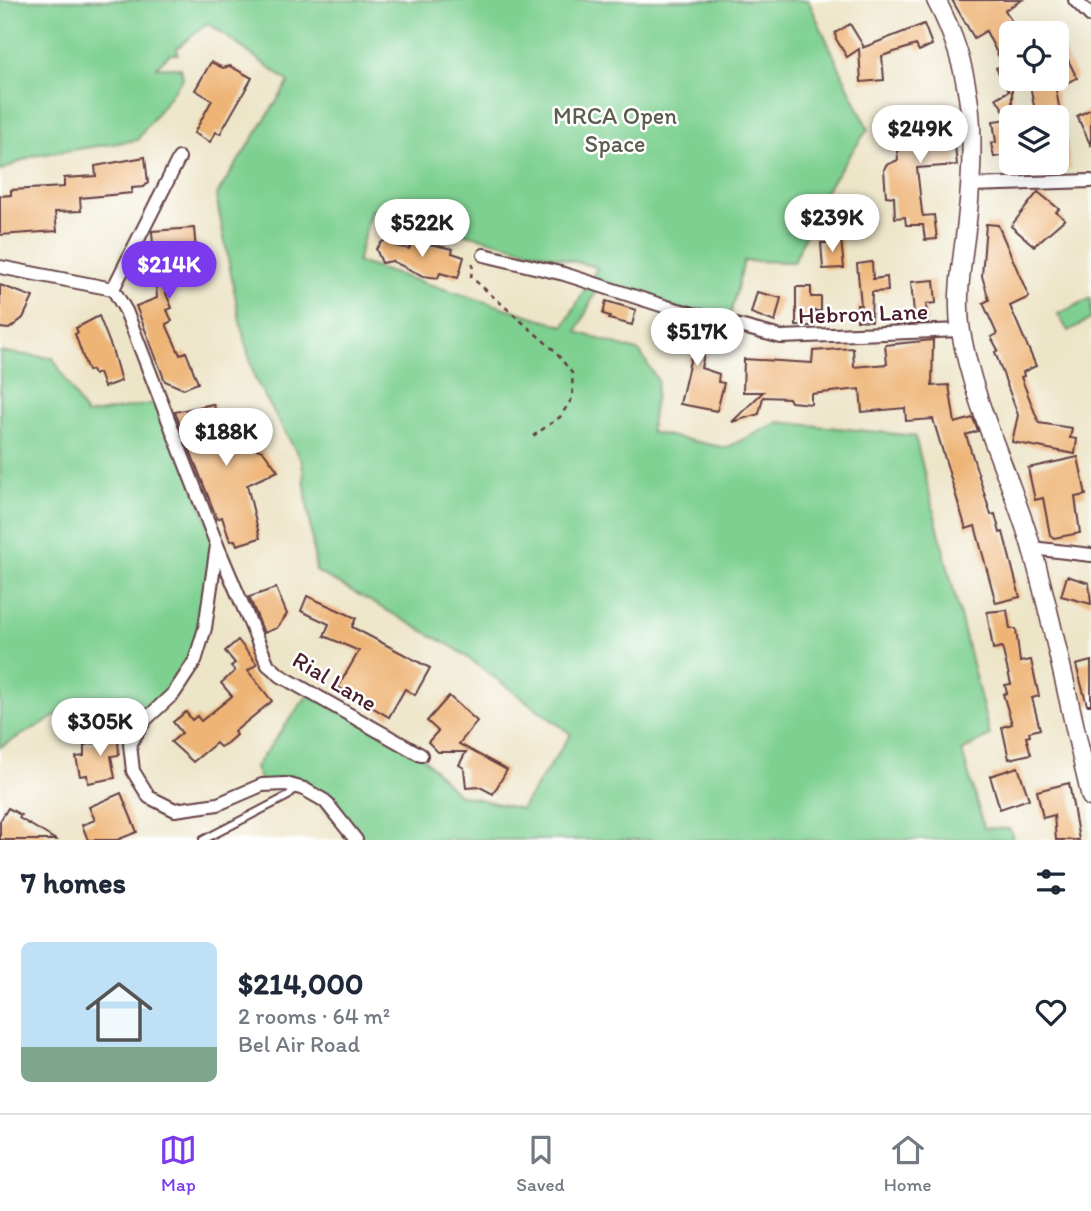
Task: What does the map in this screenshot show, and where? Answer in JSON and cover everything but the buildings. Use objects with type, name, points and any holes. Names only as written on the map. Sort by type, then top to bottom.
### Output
[{"type":"main road","points":[[936,0],[951,29],[966,74],[972,122],[971,185],[960,282],[961,330],[970,372],[1032,548],[1091,797]]},
{"type":"street","points":[[1077,1],[1091,16]]},
{"type":"street","points":[[0,267],[113,289],[179,158]]},
{"type":"street","points":[[971,185],[1091,181]]},
{"type":"street","name":"Hebron Lane","points":[[484,255],[564,274],[667,307],[781,337],[961,330]]},
{"type":"street","name":"Rial Lane","points":[[113,289],[126,311],[217,545],[268,665],[281,676],[421,755]]},
{"type":"street","points":[[217,545],[205,628],[195,662],[174,693],[145,720],[130,744],[133,771],[149,797],[176,810],[218,804],[262,785],[296,787],[325,802],[356,840]]},
{"type":"street","points":[[1032,548],[1091,555]]},
{"type":"lane","points":[[203,840],[288,796],[296,787]]},
{"type":"path","points":[[484,255],[473,261],[471,277],[554,350],[572,373],[573,397],[560,417],[533,436]]},
{"type":"green space","name":"MRCA Open Space","points":[[0,0],[808,0],[868,129],[821,197],[794,262],[744,261],[728,324],[599,284],[577,332],[640,352],[658,381],[650,432],[726,448],[779,422],[915,436],[990,736],[962,751],[984,828],[1010,829],[1013,840],[356,840],[304,789],[262,785],[255,767],[310,692],[421,755],[457,794],[521,809],[571,734],[456,649],[316,571],[302,462],[255,379],[241,326],[216,196],[289,82],[208,23],[177,48],[178,54],[170,54],[156,67],[181,68],[183,78],[137,140],[32,156],[0,171]],"holes":[[[371,210],[596,267],[564,326],[357,262]]]},
{"type":"green space","points":[[1091,298],[1091,319],[1068,331],[1058,314]]},
{"type":"green space","points":[[0,352],[53,358],[86,415],[161,402],[217,545],[195,661],[145,720],[92,696],[0,747]]}]
